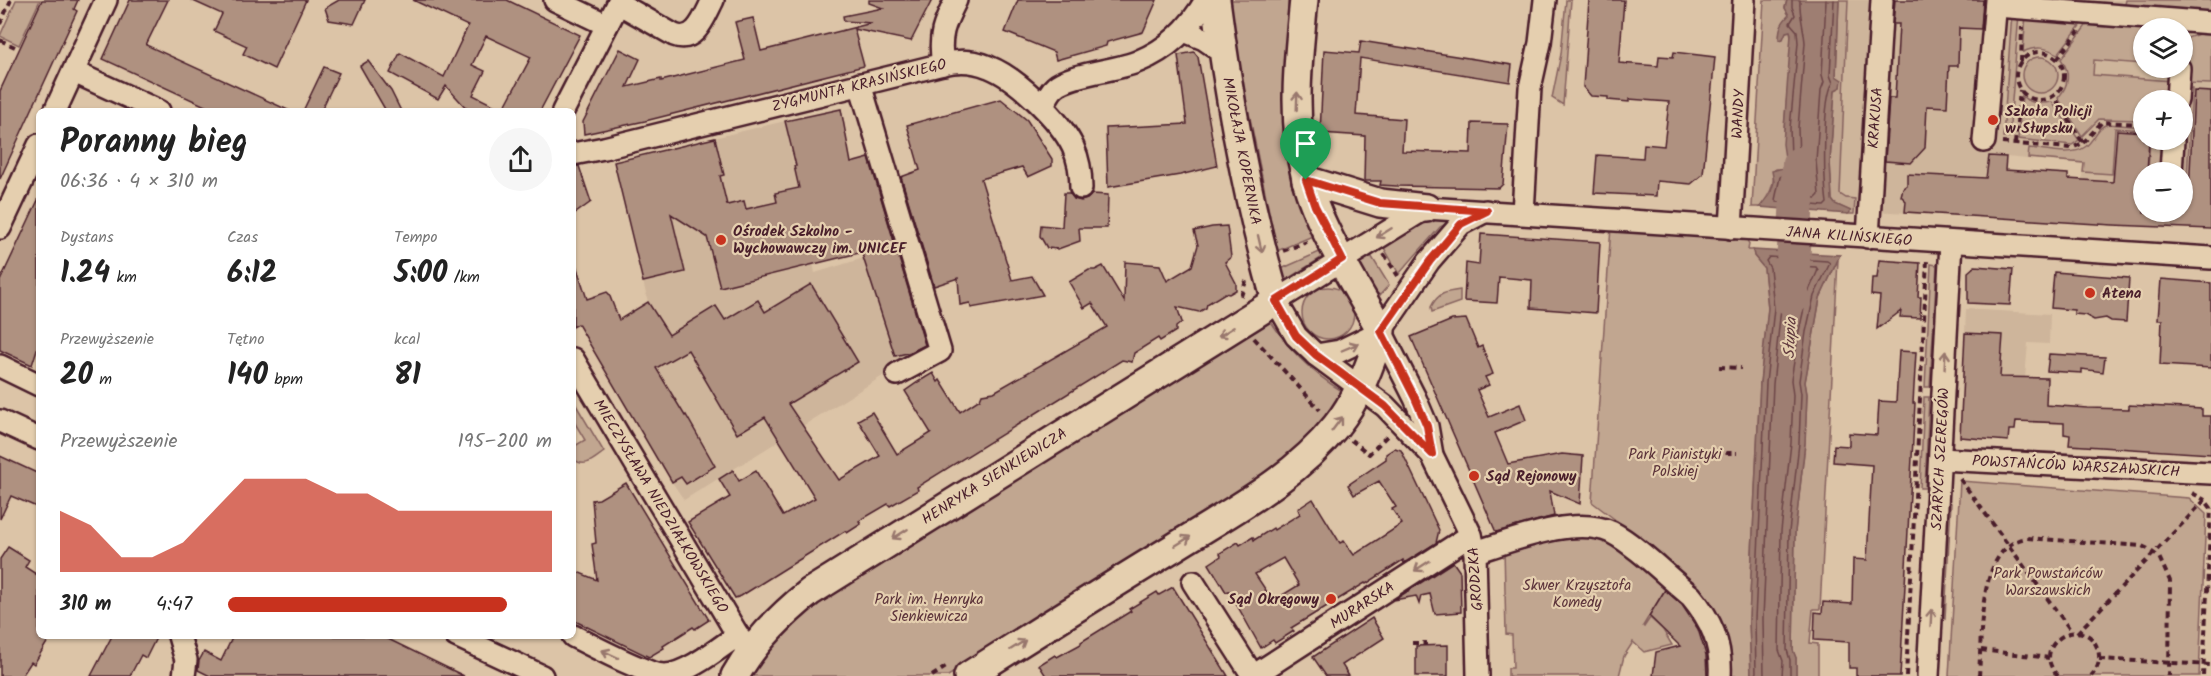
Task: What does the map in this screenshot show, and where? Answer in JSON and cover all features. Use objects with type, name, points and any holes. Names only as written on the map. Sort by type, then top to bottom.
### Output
[{"type":"main road","name":"MIKOŁAJA KOPERNIKA","points":[[1216,0],[1223,52],[1260,246],[1276,301]]},
{"type":"main road","points":[[968,676],[1276,483],[1328,436],[1342,419],[1371,362],[1381,331],[1315,206],[1306,180],[1296,123],[1304,0]]},
{"type":"main road","points":[[1306,180],[1380,203],[1426,208]]},
{"type":"main road","name":"HENRYKA SIENKIEWICZA","points":[[741,655],[810,592],[1276,301]]},
{"type":"street","points":[[56,108],[106,0]]},
{"type":"street","points":[[555,0],[607,25]]},
{"type":"street","points":[[565,108],[619,2],[674,35],[684,37],[693,33],[701,24],[713,0]]},
{"type":"street","points":[[943,64],[940,38],[946,19],[956,0]]},
{"type":"street","points":[[1043,107],[1051,92],[1061,83],[1139,61],[1165,47],[1184,31],[1206,0]]},
{"type":"street","points":[[1523,213],[1529,104],[1545,0]]},
{"type":"street","name":"WANDY","points":[[1741,229],[1744,0]]},
{"type":"street","name":"KRAKUSA","points":[[1860,236],[1882,0]]},
{"type":"street","points":[[1984,141],[1996,3],[2022,8],[2133,19]]},
{"type":"street","points":[[2193,25],[2211,23]]},
{"type":"street","points":[[1184,31],[1204,39],[1223,52]]},
{"type":"street","name":"ZYGMUNTA KRASIŃSKIEGO","points":[[576,153],[961,61],[989,67],[1012,81],[1058,122],[1072,144],[1079,166],[1081,188]]},
{"type":"street","points":[[74,72],[152,108]]},
{"type":"street","points":[[860,84],[940,351],[897,374]]},
{"type":"street","points":[[0,228],[36,151]]},
{"type":"street","points":[[1276,301],[1426,208]]},
{"type":"street","name":"JANA KILIŃSKIEGO","points":[[1426,208],[2211,258]]},
{"type":"street","points":[[1316,355],[1340,351],[1381,331],[1430,261],[1461,224],[1487,211]]},
{"type":"street","name":"SZARYCH SZEREGÓW","points":[[1928,676],[1951,242]]},
{"type":"street","name":"GRODZKA","points":[[1276,301],[1296,336],[1316,355],[1399,419],[1432,454]]},
{"type":"street","name":"GRODZKA","points":[[1381,331],[1415,398],[1427,426],[1432,454],[1473,543],[1478,676]]},
{"type":"street","name":"MIECZYSŁAWA NIEDZIAŁKOWSKIEGO","points":[[576,364],[741,655]]},
{"type":"street","points":[[0,366],[36,384]]},
{"type":"street","points":[[0,421],[36,438]]},
{"type":"street","name":"POWSTAŃCÓW WARSZAWSKICH","points":[[1940,459],[2211,473]]},
{"type":"street","name":"MURARSKA","points":[[1253,676],[1473,543],[1562,527],[1595,527],[1609,531],[1624,541],[1691,596],[1706,615],[1716,635],[1721,656],[1720,676]]},
{"type":"street","points":[[1193,582],[1253,676]]},
{"type":"street","points":[[576,637],[648,671],[663,675],[673,673],[696,662],[741,655]]},
{"type":"street","points":[[179,639],[186,660],[184,676]]},
{"type":"street","points":[[462,639],[542,676]]},
{"type":"path","points":[[0,24],[11,0]]},
{"type":"path","points":[[2015,144],[2020,90],[2016,76],[2021,62],[2022,8]]},
{"type":"path","points":[[2057,58],[2093,14]]},
{"type":"path","points":[[0,40],[19,49]]},
{"type":"path","points":[[2020,90],[2036,100],[2045,100],[2054,96],[2063,85],[2064,75],[2057,58],[2049,54],[2036,53],[2021,62]]},
{"type":"path","points":[[2054,96],[2083,142]]},
{"type":"path","points":[[1984,141],[2072,148],[2083,142],[2102,122],[2133,123]]},
{"type":"path","points":[[1276,253],[1316,238]]},
{"type":"path","points":[[1380,247],[1398,276]]},
{"type":"path","points":[[1906,676],[1927,260]]},
{"type":"path","points":[[1257,342],[1320,410]]},
{"type":"path","points":[[1719,367],[1741,368]]},
{"type":"path","points":[[1359,446],[1369,454],[1394,430]]},
{"type":"path","points":[[1715,453],[1737,453]]},
{"type":"path","points":[[1956,473],[2075,632],[2088,636],[2094,642],[2099,659],[2091,676]]},
{"type":"path","points":[[2058,676],[2049,657],[2051,648],[2057,639],[2075,632],[2205,500],[2211,508],[2203,676]]},
{"type":"path","points":[[1979,676],[1987,579],[2001,552],[2009,545],[2027,538],[2142,546],[2154,553],[2163,564],[2171,587],[2169,676]]},
{"type":"path","points":[[915,618],[927,610]]},
{"type":"path","points":[[1412,643],[1427,643]]},
{"type":"path","points":[[1981,650],[2049,657]]},
{"type":"path","points":[[2099,659],[2211,665]]},
{"type":"shaded area","name":"Szkoła Policji w Słupsku","points":[[1848,0],[2211,0],[2211,229],[2113,225],[2080,207],[2083,164],[2006,157],[2001,218],[1854,210],[1854,199],[1846,198],[1840,193]]},
{"type":"shaded area","points":[[785,121],[815,273],[880,253],[912,351],[929,347],[684,500],[660,464],[587,340],[648,302],[614,162]]},
{"type":"shaded area","points":[[1966,309],[2050,314],[2049,344],[2028,343],[2024,390],[2000,389],[2002,335],[1965,333]]},
{"type":"green space","points":[[16,0],[40,0],[19,45],[0,36]]},
{"type":"green space","points":[[1226,0],[1288,0],[1288,57],[1315,235],[1277,251]]},
{"type":"green space","points":[[1566,0],[1571,0],[1563,105],[1552,98],[1561,54]]},
{"type":"green space","points":[[1764,0],[1787,0],[1785,8],[1789,15],[1786,32],[1790,31],[1792,43],[1784,127],[1783,169],[1775,169],[1772,186],[1760,207],[1752,207]]},
{"type":"green space","points":[[1839,0],[1848,0],[1840,194],[1846,198],[1855,199],[1854,214],[1848,214],[1850,211],[1835,204],[1832,200],[1830,161],[1835,90],[1841,87],[1836,76]]},
{"type":"green space","points":[[2126,0],[2211,0],[2211,15],[2129,9],[2125,4]]},
{"type":"green space","points":[[2012,13],[2019,14],[2009,137],[2003,137]]},
{"type":"green space","points":[[2026,14],[2086,18],[2058,54],[2041,48],[2023,52]]},
{"type":"green space","points":[[2091,19],[2133,24],[2133,63],[2094,60],[2093,75],[2171,81],[2170,90],[2133,90],[2133,120],[2099,119],[2082,136],[2058,98],[2065,88],[2067,79],[2066,69],[2061,59]]},
{"type":"green space","points":[[2211,30],[2211,84],[2185,83],[2185,78],[2193,78],[2193,36]]},
{"type":"green space","points":[[2040,57],[2053,62],[2058,75],[2053,88],[2040,93],[2027,88],[2022,75],[2027,62]]},
{"type":"green space","points":[[2022,96],[2036,103],[2052,102],[2079,140],[2072,145],[2018,139]]},
{"type":"green space","points":[[2108,124],[2133,126],[2133,129],[2115,128],[2112,174],[2083,172],[2084,163],[2028,158],[2029,148],[2058,152],[2079,150],[2085,147]]},
{"type":"green space","points":[[2149,150],[2166,150],[2164,162],[2149,162]]},
{"type":"green space","points":[[2181,150],[2189,150],[2188,162],[2180,162]]},
{"type":"green space","points":[[1466,213],[1440,227],[1399,274],[1383,246],[1423,225]]},
{"type":"green space","name":"Park Pianistyki Polskiej","points":[[1611,227],[1745,236],[1749,244],[1748,250],[1753,250],[1754,256],[1764,268],[1768,308],[1760,383],[1749,619],[1751,676],[1724,676],[1693,592],[1698,585],[1686,576],[1681,582],[1673,576],[1643,626],[1650,618],[1663,630],[1672,645],[1644,652],[1633,642],[1624,656],[1619,676],[1508,676],[1508,668],[1513,668],[1512,635],[1506,634],[1504,548],[1559,523],[1638,537],[1592,502]]},
{"type":"green space","points":[[1324,250],[1326,255],[1284,281],[1281,269]]},
{"type":"green space","points":[[1370,254],[1389,285],[1380,295],[1376,293],[1357,262]]},
{"type":"green space","points":[[1838,260],[1820,609],[1813,609],[1810,643],[1818,644],[1818,676],[1796,676],[1796,658],[1793,651],[1795,532],[1805,444],[1807,394],[1805,382],[1820,298]]},
{"type":"green space","points":[[1931,264],[1937,265],[1930,387],[1925,387]]},
{"type":"green space","points":[[1328,287],[1338,289],[1346,295],[1352,303],[1354,313],[1352,323],[1346,331],[1338,337],[1328,339],[1318,337],[1310,331],[1304,323],[1302,313],[1304,303],[1310,295],[1318,289]]},
{"type":"green space","points":[[1460,290],[1460,302],[1432,312],[1431,307],[1439,296]]},
{"type":"green space","name":"Park im. Henryka Sienkiewicza","points":[[1267,315],[1282,338],[1300,358],[1319,376],[1342,391],[1340,395],[1342,396],[1312,437],[1261,482],[948,676],[749,676],[758,662],[800,613]]},
{"type":"green space","points":[[1924,397],[1929,397],[1925,488],[1920,488]]},
{"type":"green space","points":[[576,405],[604,452],[593,460],[581,463],[576,460],[576,445],[585,440],[576,425]]},
{"type":"green space","name":"Park Powstańców Warszawskich","points":[[1960,481],[2189,498],[2206,514],[2199,676],[1949,676]]},
{"type":"green space","points":[[1944,502],[1951,503],[1945,619],[1939,614]]},
{"type":"water","points":[[1787,0],[1839,0],[1836,76],[1842,80],[1841,87],[1835,90],[1830,161],[1832,200],[1835,204],[1851,211],[1848,214],[1760,207],[1770,195],[1774,182],[1772,171],[1783,168],[1785,158],[1783,144],[1791,34],[1790,31],[1786,32],[1783,39],[1779,40],[1779,32],[1789,15],[1785,8]]},
{"type":"water","points":[[1753,250],[1840,255],[1820,298],[1805,382],[1807,394],[1805,443],[1795,532],[1793,650],[1796,658],[1796,676],[1751,676],[1749,619],[1760,383],[1768,308],[1764,268],[1754,256]]},
{"type":"building","points":[[42,0],[78,0],[74,9],[77,11],[0,179],[0,91]]},
{"type":"building","points":[[130,0],[168,0],[146,45],[283,108],[209,108],[103,59]]},
{"type":"building","points":[[191,0],[306,0],[274,69],[243,54],[247,46],[214,31],[222,14]]},
{"type":"building","points":[[339,0],[365,0],[354,24],[329,20],[325,8]]},
{"type":"building","points":[[413,0],[507,0],[580,35],[542,108],[504,108],[531,57],[486,36],[472,65],[485,71],[473,95],[499,108],[466,108],[446,86],[438,99],[390,73],[400,53],[444,77],[468,26]]},
{"type":"building","points":[[869,0],[932,0],[911,41],[854,29],[864,66],[584,134],[583,122],[620,49],[640,59],[627,87],[661,79],[661,81],[745,60],[735,22],[753,18],[761,51],[872,23],[844,21],[843,16],[883,8],[869,3]]},
{"type":"building","points":[[1018,0],[1157,0],[1143,32],[1107,42],[1106,46],[1056,60],[1054,52],[1005,32]]},
{"type":"building","points":[[1589,0],[1624,0],[1619,63],[1658,66],[1659,56],[1673,57],[1674,52],[1715,57],[1703,174],[1691,184],[1657,181],[1656,196],[1594,193],[1597,155],[1643,158],[1644,144],[1664,146],[1669,102],[1608,100],[1608,97],[1591,96],[1583,87]]},
{"type":"building","points":[[1895,0],[1983,0],[1981,29],[1959,28],[1958,66],[1949,66],[1947,107],[1927,106],[1925,148],[1911,163],[1885,161],[1889,98],[1895,98],[1899,24],[1893,24]]},
{"type":"building","points":[[1361,41],[1512,65],[1510,82],[1360,58],[1356,115],[1404,119],[1402,151],[1471,153],[1472,123],[1508,124],[1503,184],[1499,188],[1396,186],[1380,185],[1381,181],[1364,181],[1365,136],[1320,133],[1324,50],[1359,53]]},
{"type":"building","points":[[1194,52],[1198,57],[1217,166],[1180,175],[1108,187],[1106,128],[1187,124],[1178,55]]},
{"type":"building","points":[[368,61],[391,91],[400,108],[384,108],[360,66]]},
{"type":"building","points":[[324,67],[339,73],[322,108],[304,108]]},
{"type":"building","points":[[2194,91],[2211,92],[2211,229],[1905,212],[1906,201],[1901,196],[1903,188],[1907,185],[1907,174],[1986,178],[1989,156],[2006,157],[2005,170],[2068,174],[2068,179],[2113,182],[2117,130],[2133,131],[2133,150],[2148,150],[2148,162],[2133,162],[2133,222],[2193,222],[2193,162],[2190,162],[2191,150],[2193,150]]},
{"type":"building","points":[[1001,99],[1027,120],[1052,159],[1052,166],[1028,177],[1022,167],[981,179],[1012,280],[1032,276],[1043,295],[971,308],[970,303],[960,305],[958,278],[934,286],[901,177],[920,170],[907,125]]},
{"type":"building","points":[[841,109],[851,163],[869,158],[925,345],[895,356],[862,254],[867,251],[720,287],[707,237],[671,214],[685,272],[643,282],[614,162],[715,138],[724,175],[720,176],[727,205],[744,201],[746,209],[777,202],[775,193],[799,188],[785,121]]},
{"type":"building","points":[[576,166],[579,166],[591,202],[576,213]]},
{"type":"building","points":[[1064,193],[1070,193],[1074,199],[1081,201],[1092,194],[1108,195],[1107,228],[1079,228],[1080,241],[1058,249],[1047,248],[1040,236],[1041,225],[1062,227]]},
{"type":"building","points":[[36,204],[36,352],[32,365],[0,350],[0,281]]},
{"type":"building","points":[[1227,226],[1231,257],[1225,262],[1236,283],[1236,290],[1229,294],[1225,293],[1199,312],[1177,307],[1182,322],[1176,327],[1176,331],[1160,341],[1158,338],[1134,353],[1132,362],[1122,360],[917,487],[918,490],[859,521],[861,524],[847,533],[845,531],[735,598],[688,522],[730,497],[719,479],[733,470],[739,481],[756,471],[783,516],[815,498],[765,417],[737,434],[688,350],[656,368],[715,466],[686,484],[681,477],[672,482],[578,324],[576,325],[576,265],[587,299],[607,292],[619,320],[648,302],[669,335],[716,306],[725,320],[758,300],[765,312],[811,284],[858,362],[788,404],[839,480],[880,456],[858,420],[872,412],[897,454],[931,433],[905,391],[933,373],[960,412],[980,399],[982,394],[994,392],[1107,327],[1092,303],[1084,308],[1069,282],[1089,270],[1103,266],[1124,301],[1125,262],[1160,265],[1167,281],[1192,266],[1198,245],[1194,231]]},
{"type":"building","points":[[1481,234],[1600,242],[1596,313],[1531,308],[1532,280],[1499,277],[1497,303],[1464,301],[1466,263],[1479,265]]},
{"type":"building","points":[[1879,260],[1920,263],[1918,297],[1921,297],[1920,318],[1900,317],[1901,311],[1877,329],[1880,296],[1871,295],[1872,278],[1877,278]]},
{"type":"building","points":[[1975,266],[2013,269],[2010,305],[1968,303],[1968,272]]},
{"type":"building","name":"Atena","points":[[2054,272],[2129,278],[2126,322],[2111,321],[2106,318],[2094,320],[2085,315],[2074,314],[2074,310],[2051,308]]},
{"type":"building","points":[[2161,279],[2211,283],[2211,368],[2160,365],[2162,320],[2158,320]]},
{"type":"building","points":[[1466,319],[1478,348],[1482,346],[1493,374],[1485,377],[1489,385],[1477,390],[1489,417],[1520,404],[1526,420],[1495,433],[1508,464],[1562,454],[1583,456],[1580,504],[1550,491],[1554,516],[1496,532],[1411,337],[1452,320]]},
{"type":"building","points":[[1965,333],[2003,335],[2000,377],[2047,378],[2046,405],[2129,409],[2129,405],[2202,409],[2202,416],[2211,416],[2211,454],[2069,445],[2070,435],[2064,434],[2064,423],[2016,421],[2015,430],[2009,430],[2008,441],[1960,437]]},
{"type":"building","points":[[1899,351],[1916,352],[1900,676],[1856,676],[1856,668],[1849,668],[1849,642],[1814,640],[1815,612],[1822,613],[1823,602],[1852,604],[1853,559],[1867,560],[1872,465],[1833,462],[1834,445],[1849,446],[1849,433],[1877,435],[1879,401],[1896,402]]},
{"type":"building","points":[[2049,354],[2105,357],[2103,372],[2082,369],[2082,373],[2047,371]]},
{"type":"building","points":[[1395,448],[1401,450],[1439,530],[1436,543],[1404,563],[1403,560],[1291,628],[1294,631],[1275,643],[1273,640],[1261,648],[1229,591],[1226,592],[1209,564],[1221,556],[1220,553],[1238,542],[1240,545],[1253,537],[1254,540],[1300,514],[1298,509],[1313,499],[1340,543],[1344,541],[1354,555],[1402,524],[1392,509],[1396,507],[1379,481],[1354,495],[1348,485],[1386,459],[1386,454]],"holes":[[[1283,558],[1299,585],[1273,601],[1255,574]]]},
{"type":"building","points":[[0,456],[36,473],[36,507],[11,496],[0,519]]},
{"type":"building","points":[[626,483],[709,620],[695,629],[693,627],[649,657],[576,621],[576,571],[597,580],[592,544],[596,543],[592,500],[599,499]]},
{"type":"building","points":[[8,547],[29,560],[25,567],[36,574],[36,639],[49,639],[34,664],[31,662],[22,676],[0,676],[0,559]]},
{"type":"building","points":[[1453,562],[1460,572],[1461,612],[1435,614],[1430,594],[1421,596],[1419,604],[1416,596],[1394,600]]},
{"type":"building","points":[[1173,587],[1228,676],[1046,676],[1039,665],[1081,644],[1157,592],[1159,595]]},
{"type":"building","points":[[1665,590],[1682,605],[1698,629],[1706,655],[1707,676],[1653,676],[1656,652],[1680,646],[1649,616]]},
{"type":"building","points":[[1372,618],[1384,638],[1342,665],[1349,676],[1326,676],[1313,657]]},
{"type":"building","points":[[110,639],[156,639],[146,658],[141,655],[130,676],[91,676]]},
{"type":"building","points":[[232,639],[388,639],[464,676],[210,676],[198,670],[199,661],[204,652],[221,661]]},
{"type":"building","points":[[1448,645],[1448,676],[1416,676],[1416,646]]},
{"type":"waterway","name":"Słupia","points":[[1791,299],[1799,164]]},
{"type":"place","name":"Szkoła Policji w Słupsku","points":[[1993,120]]},
{"type":"place","name":"Ośrodek Szkolno - Wychowawczy im. UNICEF","points":[[721,240]]},
{"type":"place","name":"Atena","points":[[2090,293]]},
{"type":"place","name":"Sąd Rejonowy","points":[[1474,476]]},
{"type":"place","name":"Sąd Okręgowy","points":[[1331,599]]},
{"type":"route","points":[[1306,180],[1380,203],[1487,211],[1461,224],[1430,261],[1381,331],[1427,426],[1432,454],[1385,406],[1316,355],[1296,336],[1276,301],[1342,259],[1315,206],[1306,180]]},
{"type":"park label","name":"Skwer Krzysztofa Komedy","points":[[1577,594]]}]
